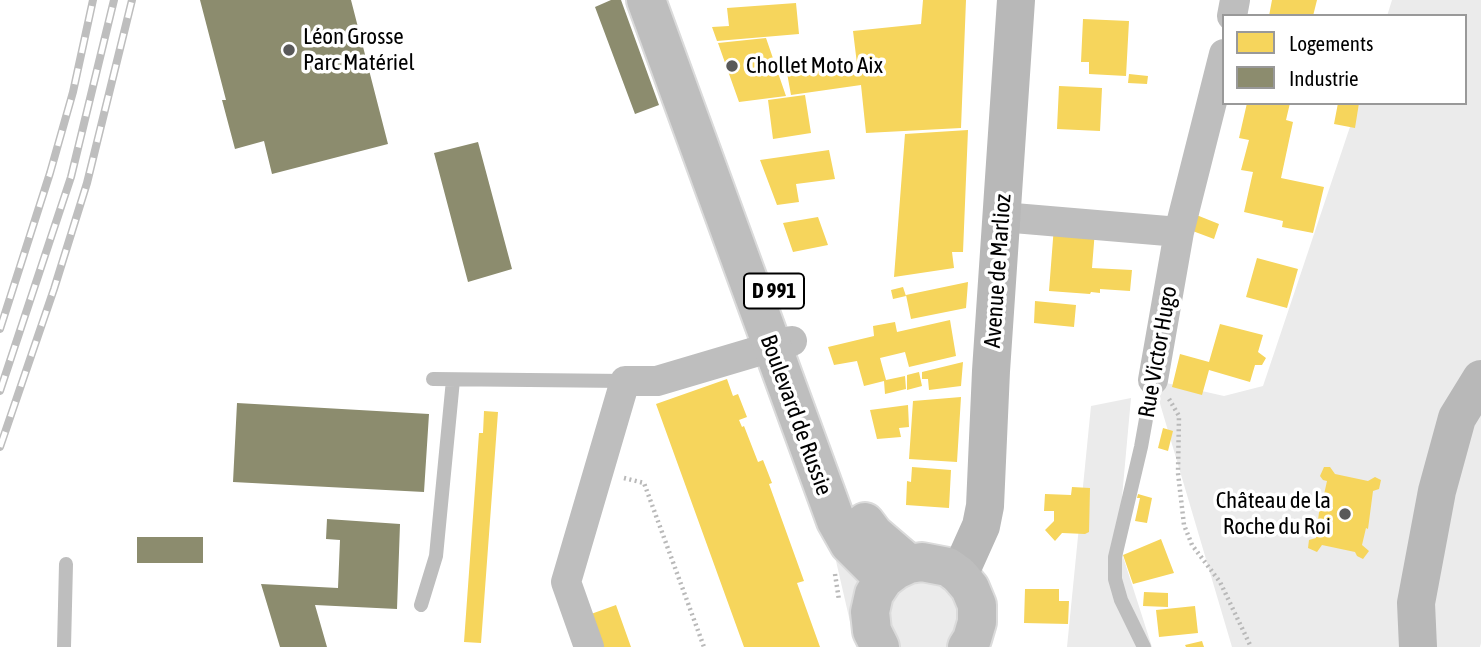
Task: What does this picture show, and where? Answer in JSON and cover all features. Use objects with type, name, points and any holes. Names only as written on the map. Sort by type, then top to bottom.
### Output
[{"type":"main road","name":"Boulevard de Russie","points":[[646,0],[782,344]]},
{"type":"main road","name":"Boulevard de Russie","points":[[670,0],[782,344],[836,521],[849,544],[932,564],[970,588],[976,605],[977,622],[967,647]]},
{"type":"main road","name":"Avenue de Marlioz","points":[[932,564],[981,526],[985,506],[991,371],[1016,0]]},
{"type":"main road","points":[[1418,647],[1416,603],[1437,491],[1457,418],[1481,379]]},
{"type":"main road","points":[[880,647],[872,631],[870,612],[874,594],[932,564]]},
{"type":"street","name":"Rue Victor Hugo","points":[[1153,380],[1179,232],[1222,62]]},
{"type":"street","points":[[1002,217],[1179,232]]},
{"type":"street","points":[[589,647],[566,582],[625,381],[657,381],[782,344]]},
{"type":"lane","points":[[433,379],[625,381]]},
{"type":"lane","points":[[421,606],[436,556],[453,380]]},
{"type":"lane","name":"Rue Victor Hugo","points":[[1144,647],[1121,600],[1115,579],[1115,557],[1141,447],[1153,380]]},
{"type":"lane","points":[[64,647],[66,564]]},
{"type":"path","points":[[1153,380],[1179,416],[1178,473],[1184,525],[1192,545],[1220,582],[1251,647]]},
{"type":"path","points":[[598,472],[644,482],[704,647]]},
{"type":"path","points":[[834,570],[841,607]]},
{"type":"shaded area","points":[[1392,0],[1481,0],[1481,643],[1480,647],[1232,647],[1153,380],[1224,396],[1263,386],[1357,105],[1467,105],[1467,14],[1388,14]]},
{"type":"shaded area","points":[[1131,398],[1118,541],[1152,647],[1067,647],[1091,406]]},
{"type":"shaded area","points":[[833,548],[858,580],[853,593],[854,621],[860,647],[857,647],[854,639]]},
{"type":"shaded area","points":[[944,579],[966,613],[950,647],[898,647],[890,637],[887,599],[904,580]]},
{"type":"building: Logements","points":[[923,0],[966,0],[961,128],[866,133],[861,85],[791,95],[787,73],[857,64],[853,31],[921,24]]},
{"type":"building: Logements","points":[[1272,0],[1317,0],[1314,14],[1269,14]]},
{"type":"building: Logements","points":[[796,3],[799,34],[717,41],[712,27],[729,26],[727,8]]},
{"type":"building: Logements","points":[[1083,19],[1129,21],[1126,76],[1089,74],[1089,62],[1081,62]]},
{"type":"building: Logements","points":[[766,38],[786,96],[739,102],[718,43]]},
{"type":"building: Logements","points":[[1129,74],[1148,76],[1147,84],[1128,83]]},
{"type":"building: Logements","points":[[1059,86],[1102,88],[1100,131],[1057,129]]},
{"type":"building: Logements","points":[[805,95],[811,133],[773,139],[768,100]]},
{"type":"building: Logements","points":[[1247,105],[1290,105],[1286,120],[1293,122],[1281,178],[1324,187],[1313,233],[1282,227],[1283,221],[1244,212],[1253,172],[1241,170],[1249,140],[1239,138]]},
{"type":"building: Logements","points":[[1338,105],[1359,105],[1355,128],[1334,124]]},
{"type":"building: Logements","points":[[968,130],[963,252],[952,252],[954,268],[894,277],[905,134]]},
{"type":"building: Logements","points":[[829,150],[835,179],[796,184],[799,202],[777,205],[760,160]]},
{"type":"building: Logements","points":[[1194,214],[1219,224],[1214,239],[1190,230]]},
{"type":"building: Logements","points":[[818,217],[828,245],[793,252],[783,223]]},
{"type":"building: Logements","points":[[1054,226],[1095,230],[1092,268],[1132,270],[1130,291],[1100,289],[1100,293],[1090,294],[1049,291]]},
{"type":"building: Logements","points":[[1257,258],[1298,269],[1287,308],[1246,297]]},
{"type":"building: Logements","points":[[968,282],[966,308],[911,319],[906,295]]},
{"type":"building: Logements","points":[[903,287],[906,296],[893,299],[891,290]]},
{"type":"building: Logements","points":[[1035,301],[1076,305],[1074,327],[1034,323]]},
{"type":"building: Logements","points":[[950,320],[956,356],[909,367],[905,352],[880,358],[886,380],[905,376],[906,389],[885,394],[884,381],[864,386],[857,361],[834,365],[828,347],[874,336],[873,326],[895,322],[897,332]]},
{"type":"building: Logements","points":[[1220,324],[1263,335],[1258,352],[1266,358],[1262,365],[1255,365],[1250,382],[1209,370],[1202,395],[1172,387],[1180,354],[1209,362]]},
{"type":"building: Logements","points":[[963,362],[961,386],[929,390],[928,379],[922,379],[922,372]]},
{"type":"building: Logements","points":[[919,372],[922,386],[907,390],[907,375]]},
{"type":"building: Logements","points":[[727,379],[733,396],[738,394],[747,417],[739,420],[742,427],[744,426],[758,462],[763,460],[772,483],[769,484],[804,581],[797,583],[820,647],[744,647],[656,404]]},
{"type":"building: Logements","points":[[961,397],[957,462],[909,459],[913,401]]},
{"type":"building: Logements","points":[[908,405],[909,427],[899,428],[901,437],[877,439],[870,410]]},
{"type":"building: Logements","points":[[484,411],[498,412],[481,643],[464,642],[479,433],[483,433]]},
{"type":"building: Logements","points":[[1163,428],[1173,431],[1168,451],[1158,448]]},
{"type":"building: Logements","points":[[912,467],[951,470],[949,508],[906,505],[907,481],[911,482]]},
{"type":"building: Logements","name":"Château de la Roche du Roi","points":[[1324,467],[1330,467],[1335,474],[1368,481],[1375,477],[1381,480],[1379,489],[1373,491],[1368,529],[1366,528],[1362,545],[1369,551],[1363,559],[1355,552],[1322,545],[1317,552],[1308,548],[1309,540],[1316,538],[1320,520],[1321,498],[1323,499],[1327,481],[1320,476]]},
{"type":"building: Logements","points":[[1072,487],[1090,488],[1089,532],[1062,533],[1055,541],[1045,530],[1054,521],[1054,511],[1044,511],[1045,494],[1071,495]]},
{"type":"building: Logements","points":[[1138,494],[1152,498],[1147,523],[1135,521],[1140,498],[1137,498]]},
{"type":"building: Logements","points":[[1161,539],[1174,573],[1133,584],[1123,555]]},
{"type":"building: Logements","points":[[1025,589],[1059,589],[1059,601],[1069,601],[1068,624],[1024,623]]},
{"type":"building: Logements","points":[[1144,592],[1168,593],[1168,607],[1143,606]]},
{"type":"building: Logements","points":[[616,605],[631,647],[603,647],[591,614]]},
{"type":"building: Logements","points":[[1195,606],[1198,633],[1159,637],[1156,610]]},
{"type":"building: Logements","points":[[1202,641],[1204,647],[1185,645]]},
{"type":"building: Industrie","name":"Léon Grosse Parc Matériel","points":[[200,0],[351,0],[388,144],[272,174],[264,141],[235,149],[222,100],[226,100]]},
{"type":"building: Industrie","points":[[611,0],[621,0],[659,105],[635,114],[595,7]]},
{"type":"building: Industrie","points":[[478,142],[512,269],[468,282],[434,153]]},
{"type":"building: Industrie","points":[[237,403],[429,414],[424,492],[233,482]]},
{"type":"building: Industrie","points":[[327,519],[400,524],[397,609],[315,605],[327,647],[280,647],[261,584],[338,588],[340,540],[326,539]]},
{"type":"building: Industrie","points":[[137,537],[203,537],[203,563],[137,563]]},
{"type":"railway","points":[[0,329],[73,92],[93,0]]},
{"type":"railway","points":[[0,391],[71,177],[114,0]]},
{"type":"railway","points":[[0,447],[87,183],[132,0]]},
{"type":"place","name":"Léon Grosse Parc Matériel","points":[[289,50]]},
{"type":"place","name":"Chollet Moto Aix","points":[[732,66]]},
{"type":"place","name":"Château de la Roche du Roi","points":[[1345,514]]}]
